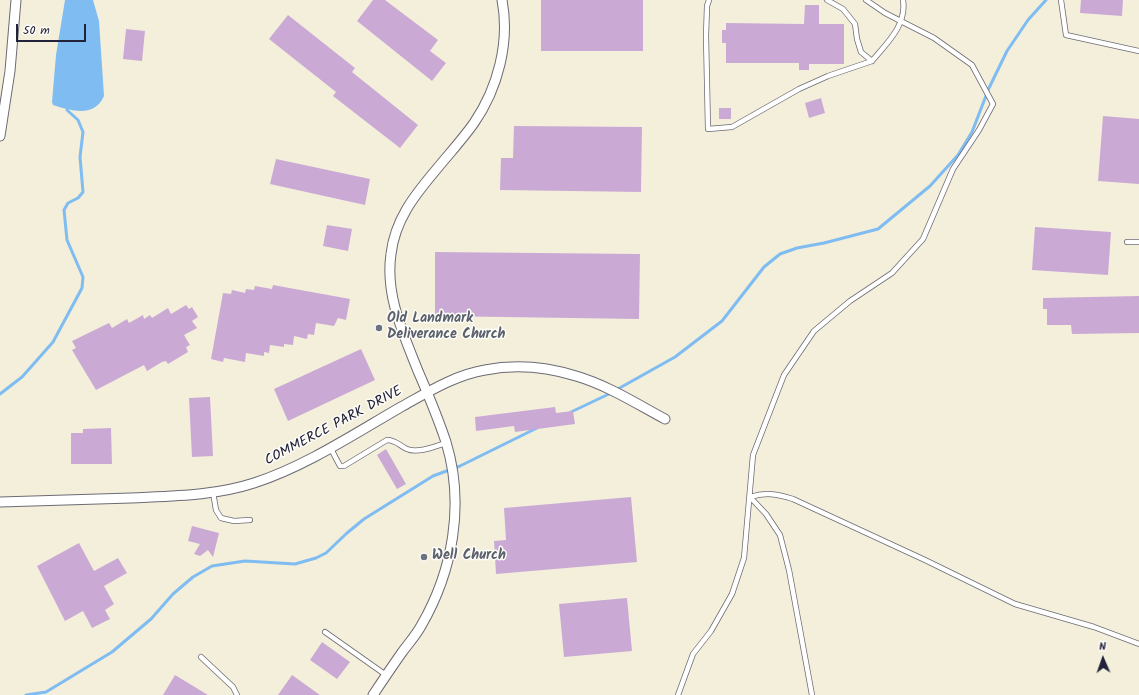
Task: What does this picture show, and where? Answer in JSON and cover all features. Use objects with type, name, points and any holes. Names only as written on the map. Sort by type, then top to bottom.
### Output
[{"type":"street","points":[[0,136],[10,71],[16,0]]},
{"type":"street","points":[[373,695],[420,628],[435,600],[450,554],[454,529],[454,487],[446,443],[392,300],[390,287],[391,253],[396,233],[409,203],[473,124],[494,86],[499,70],[504,35],[502,0]]},
{"type":"street","name":"COMMERCE PARK DRIVE","points":[[0,502],[168,497],[213,492],[252,484],[274,476],[330,447],[427,392],[457,378],[484,370],[505,367],[543,368],[578,376],[666,419]]},
{"type":"lane","points":[[710,0],[707,6],[706,36],[708,129],[732,127],[806,86],[828,76],[872,60],[902,22],[905,9],[903,0]]},
{"type":"lane","points":[[827,0],[843,9],[855,24],[861,52],[872,60]]},
{"type":"lane","points":[[678,695],[693,654],[711,631],[732,594],[744,558],[753,455],[784,374],[814,331],[850,301],[892,273],[923,239],[953,169],[994,104],[972,65],[934,38],[902,22],[866,0]]},
{"type":"lane","points":[[1061,0],[1066,35],[1139,51]]},
{"type":"lane","points":[[1127,242],[1139,242]]},
{"type":"lane","points":[[330,447],[340,466],[344,466],[387,440],[399,443],[408,450],[416,451],[446,443]]},
{"type":"lane","points":[[213,492],[216,510],[221,518],[234,521],[250,520]]},
{"type":"lane","points":[[750,497],[763,493],[774,493],[793,499],[925,560],[1015,604],[1101,630],[1139,644]]},
{"type":"lane","points":[[750,497],[766,514],[780,535],[789,570],[812,695]]},
{"type":"lane","points":[[325,632],[386,675]]},
{"type":"lane","points":[[201,657],[233,687],[237,695]]},
{"type":"water","points":[[65,0],[93,0],[99,21],[104,96],[100,103],[94,108],[88,110],[75,111],[53,105],[52,102],[56,55]]},
{"type":"building","points":[[373,0],[385,0],[438,40],[430,51],[446,63],[432,81],[357,21]]},
{"type":"building","points":[[541,0],[643,0],[643,51],[541,51]]},
{"type":"building","points":[[1081,0],[1123,0],[1122,16],[1080,13]]},
{"type":"building","points":[[805,5],[819,5],[819,24],[844,24],[844,64],[809,64],[809,70],[799,70],[799,63],[726,63],[726,43],[722,43],[722,30],[726,30],[726,23],[804,24]]},
{"type":"building","points":[[288,15],[355,68],[352,72],[418,125],[400,148],[333,96],[336,92],[269,39]]},
{"type":"building","points":[[126,29],[145,31],[142,61],[123,59]]},
{"type":"building","points":[[821,98],[825,113],[809,118],[805,103]]},
{"type":"building","points":[[719,108],[731,108],[731,119],[719,119]]},
{"type":"building","points":[[1103,116],[1139,119],[1139,184],[1098,181]]},
{"type":"building","points":[[514,126],[642,127],[641,192],[500,190],[501,158],[513,158]]},
{"type":"building","points":[[276,159],[370,179],[365,205],[270,184]]},
{"type":"building","points":[[327,225],[352,229],[348,251],[323,246]]},
{"type":"building","points":[[1035,227],[1111,232],[1108,275],[1032,270]]},
{"type":"building","points":[[435,252],[640,254],[639,319],[435,316]]},
{"type":"building","points":[[273,285],[350,299],[346,320],[338,318],[334,326],[316,323],[314,335],[308,334],[307,339],[294,336],[293,345],[284,344],[284,347],[270,345],[269,353],[264,352],[264,356],[246,353],[245,362],[224,358],[223,362],[211,359],[223,293],[231,294],[232,290],[245,293],[246,289],[254,290],[255,286],[272,289]]},
{"type":"building","points":[[1139,296],[1139,333],[1072,334],[1071,325],[1047,325],[1047,309],[1043,309],[1043,298]]},
{"type":"building","points":[[186,305],[189,309],[192,307],[198,317],[192,321],[197,328],[184,335],[190,345],[186,347],[188,352],[168,364],[166,361],[162,362],[147,371],[144,365],[96,390],[72,350],[76,348],[72,341],[109,323],[112,328],[127,319],[129,323],[143,315],[144,319],[150,315],[152,318],[168,308],[171,314]]},
{"type":"building","points":[[361,349],[375,380],[288,421],[274,389]]},
{"type":"building","points":[[210,397],[213,456],[192,457],[189,398]]},
{"type":"building","points":[[555,407],[556,413],[573,411],[575,424],[515,432],[514,426],[476,431],[475,417]]},
{"type":"building","points":[[111,428],[112,464],[71,464],[71,433],[83,433],[83,429]]},
{"type":"building","points":[[386,449],[406,484],[397,489],[377,455]]},
{"type":"building","points":[[631,497],[637,562],[496,574],[494,541],[506,540],[504,508]]},
{"type":"building","points":[[192,526],[219,533],[213,557],[208,550],[200,556],[194,554],[200,544],[188,541]]},
{"type":"building","points":[[79,543],[94,571],[118,558],[127,573],[104,586],[114,604],[105,610],[110,619],[92,628],[83,611],[65,621],[37,566]]},
{"type":"building","points":[[627,598],[632,651],[564,657],[559,604]]},
{"type":"building","points":[[322,642],[350,662],[337,679],[310,660]]},
{"type":"building","points":[[175,675],[208,695],[163,695]]},
{"type":"building","points":[[292,675],[320,695],[278,695]]},
{"type":"waterway","points":[[616,390],[675,357],[722,321],[764,267],[780,254],[797,248],[824,243],[878,229],[930,186],[958,155],[972,132],[989,88],[1007,51],[1028,20],[1046,0]]},
{"type":"waterway","points":[[0,394],[22,377],[53,342],[82,288],[83,277],[67,240],[64,210],[68,203],[78,198],[83,192],[80,157],[83,132],[78,120],[67,110],[67,107]]},
{"type":"waterway","points":[[571,412],[611,393]]},
{"type":"waterway","points":[[26,695],[46,692],[112,652],[151,619],[173,594],[193,577],[212,566],[245,561],[295,564],[316,558],[326,553],[364,519],[433,476],[460,466],[537,428]]},
{"type":"place","name":"Old Landmark Deliverance Church","points":[[379,328]]},
{"type":"place","name":"Well Church","points":[[424,557]]}]
